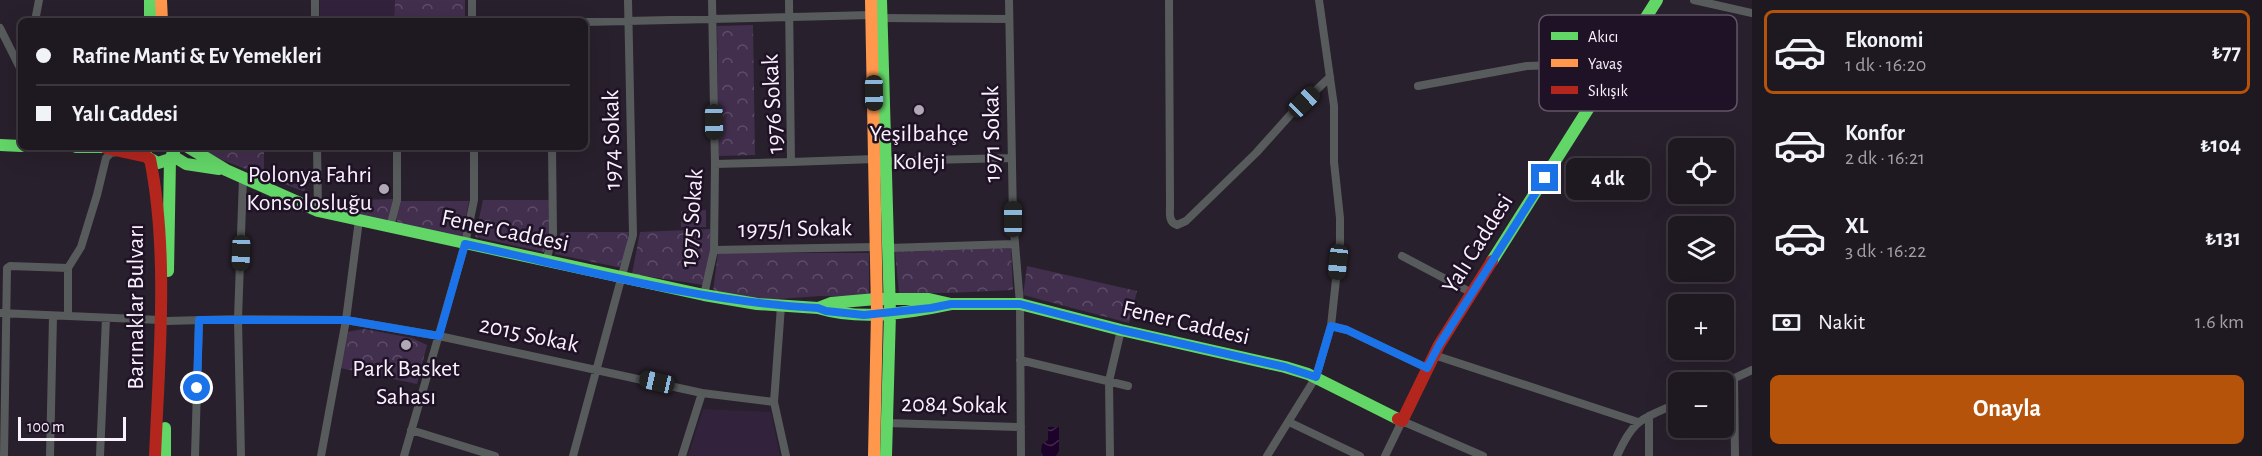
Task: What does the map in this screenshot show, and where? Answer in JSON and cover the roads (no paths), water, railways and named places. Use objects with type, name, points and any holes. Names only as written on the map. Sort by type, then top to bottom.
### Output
[{"type":"street","points":[[36,18],[39,0]]},
{"type":"street","points":[[150,0],[150,18]]},
{"type":"street","points":[[161,0],[162,18]]},
{"type":"street","points":[[315,0],[315,18]]},
{"type":"street","points":[[472,0],[472,18]]},
{"type":"street","name":"1974 Sokak","points":[[573,456],[633,235],[628,0]]},
{"type":"street","name":"1975 Sokak","points":[[704,295],[714,250],[712,0]]},
{"type":"street","name":"1976 Sokak","points":[[789,0],[791,162],[1012,158]]},
{"type":"street","points":[[871,0],[877,17]]},
{"type":"street","points":[[874,456],[877,314],[883,299],[877,17],[881,0]]},
{"type":"street","name":"1971 Sokak","points":[[1009,0],[1014,244],[1020,304],[1022,456]]},
{"type":"street","points":[[1169,0],[1170,219],[1173,224],[1177,225],[1186,221],[1330,77]]},
{"type":"street","points":[[1268,456],[1316,377],[1331,326],[1340,242],[1340,218],[1334,162],[1334,106],[1319,0]]},
{"type":"street","name":"Yalı Caddesi","points":[[1648,15],[1658,0]]},
{"type":"street","points":[[1694,0],[1752,13]]},
{"type":"street","points":[[588,22],[790,17],[1010,19]]},
{"type":"street","points":[[0,28],[18,64]]},
{"type":"street","points":[[1418,86],[1539,66]]},
{"type":"street","name":"Yalı Caddesi","points":[[1385,456],[1434,355],[1588,111]]},
{"type":"street","points":[[0,145],[18,146]]},
{"type":"street","points":[[68,316],[68,268],[81,247],[98,195],[106,158],[111,150]]},
{"type":"street","points":[[118,150],[147,154],[162,163],[173,154],[186,164],[226,170]]},
{"type":"street","points":[[193,150],[226,170]]},
{"type":"street","points":[[317,150],[318,211]]},
{"type":"street","points":[[390,227],[398,200],[397,150]]},
{"type":"street","points":[[404,456],[465,244],[474,200],[474,150]]},
{"type":"street","points":[[546,261],[554,234],[552,150]]},
{"type":"street","name":"Barınaklar Bulvarı","points":[[147,154],[157,205],[164,320],[165,456]]},
{"type":"street","name":"Barınaklar Bulvarı","points":[[155,456],[173,154]]},
{"type":"street","points":[[715,164],[791,162]]},
{"type":"street","name":"Fener Caddesi","points":[[226,170],[318,211],[704,295],[861,315],[951,304],[1020,304],[1121,330],[1285,367],[1316,377],[1402,421]]},
{"type":"street","points":[[241,456],[238,319],[243,178]]},
{"type":"street","points":[[321,456],[346,320],[359,220]]},
{"type":"street","name":"1975/1 Sokak","points":[[714,250],[1014,244]]},
{"type":"street","points":[[1402,256],[1472,293]]},
{"type":"street","points":[[3,456],[3,282],[7,268],[10,266],[68,268]]},
{"type":"street","points":[[883,299],[890,313],[886,456]]},
{"type":"street","name":"Fener Caddesi","points":[[818,308],[831,303],[883,299],[929,299],[951,304]]},
{"type":"street","points":[[781,306],[774,402],[786,456]]},
{"type":"street","name":"2015 Sokak","points":[[3,313],[164,320],[346,320],[439,336],[702,393],[774,402]]},
{"type":"street","points":[[50,456],[53,316]]},
{"type":"street","points":[[100,456],[106,318]]},
{"type":"street","points":[[195,456],[199,320]]},
{"type":"street","points":[[1331,326],[1347,330],[1427,368]]},
{"type":"street","points":[[1110,456],[1109,381],[1121,330]]},
{"type":"street","points":[[1434,355],[1638,422]]},
{"type":"street","points":[[1020,360],[1128,386]]},
{"type":"street","points":[[1735,456],[1734,378],[1752,370]]},
{"type":"street","points":[[682,456],[702,393]]},
{"type":"street","points":[[1617,456],[1632,428],[1638,422],[1668,407]]},
{"type":"street","points":[[1649,416],[1649,456]]},
{"type":"street","points":[[1402,421],[1483,456]]},
{"type":"street","points":[[1289,422],[1360,456]]},
{"type":"street","name":"2084 Sokak","points":[[887,423],[1021,426]]},
{"type":"street","points":[[411,430],[495,456]]},
{"type":"water","points":[[1048,427],[1059,427],[1059,451],[1056,456],[1043,456],[1041,451],[1042,444],[1048,440]]},
{"type":"place","name":"Yeşilbahçe Koleji","points":[[919,110]]},
{"type":"place","name":"Polonya Fahri Konsolosluğu","points":[[384,189]]},
{"type":"place","name":"Park Basket Sahası","points":[[406,345]]}]
